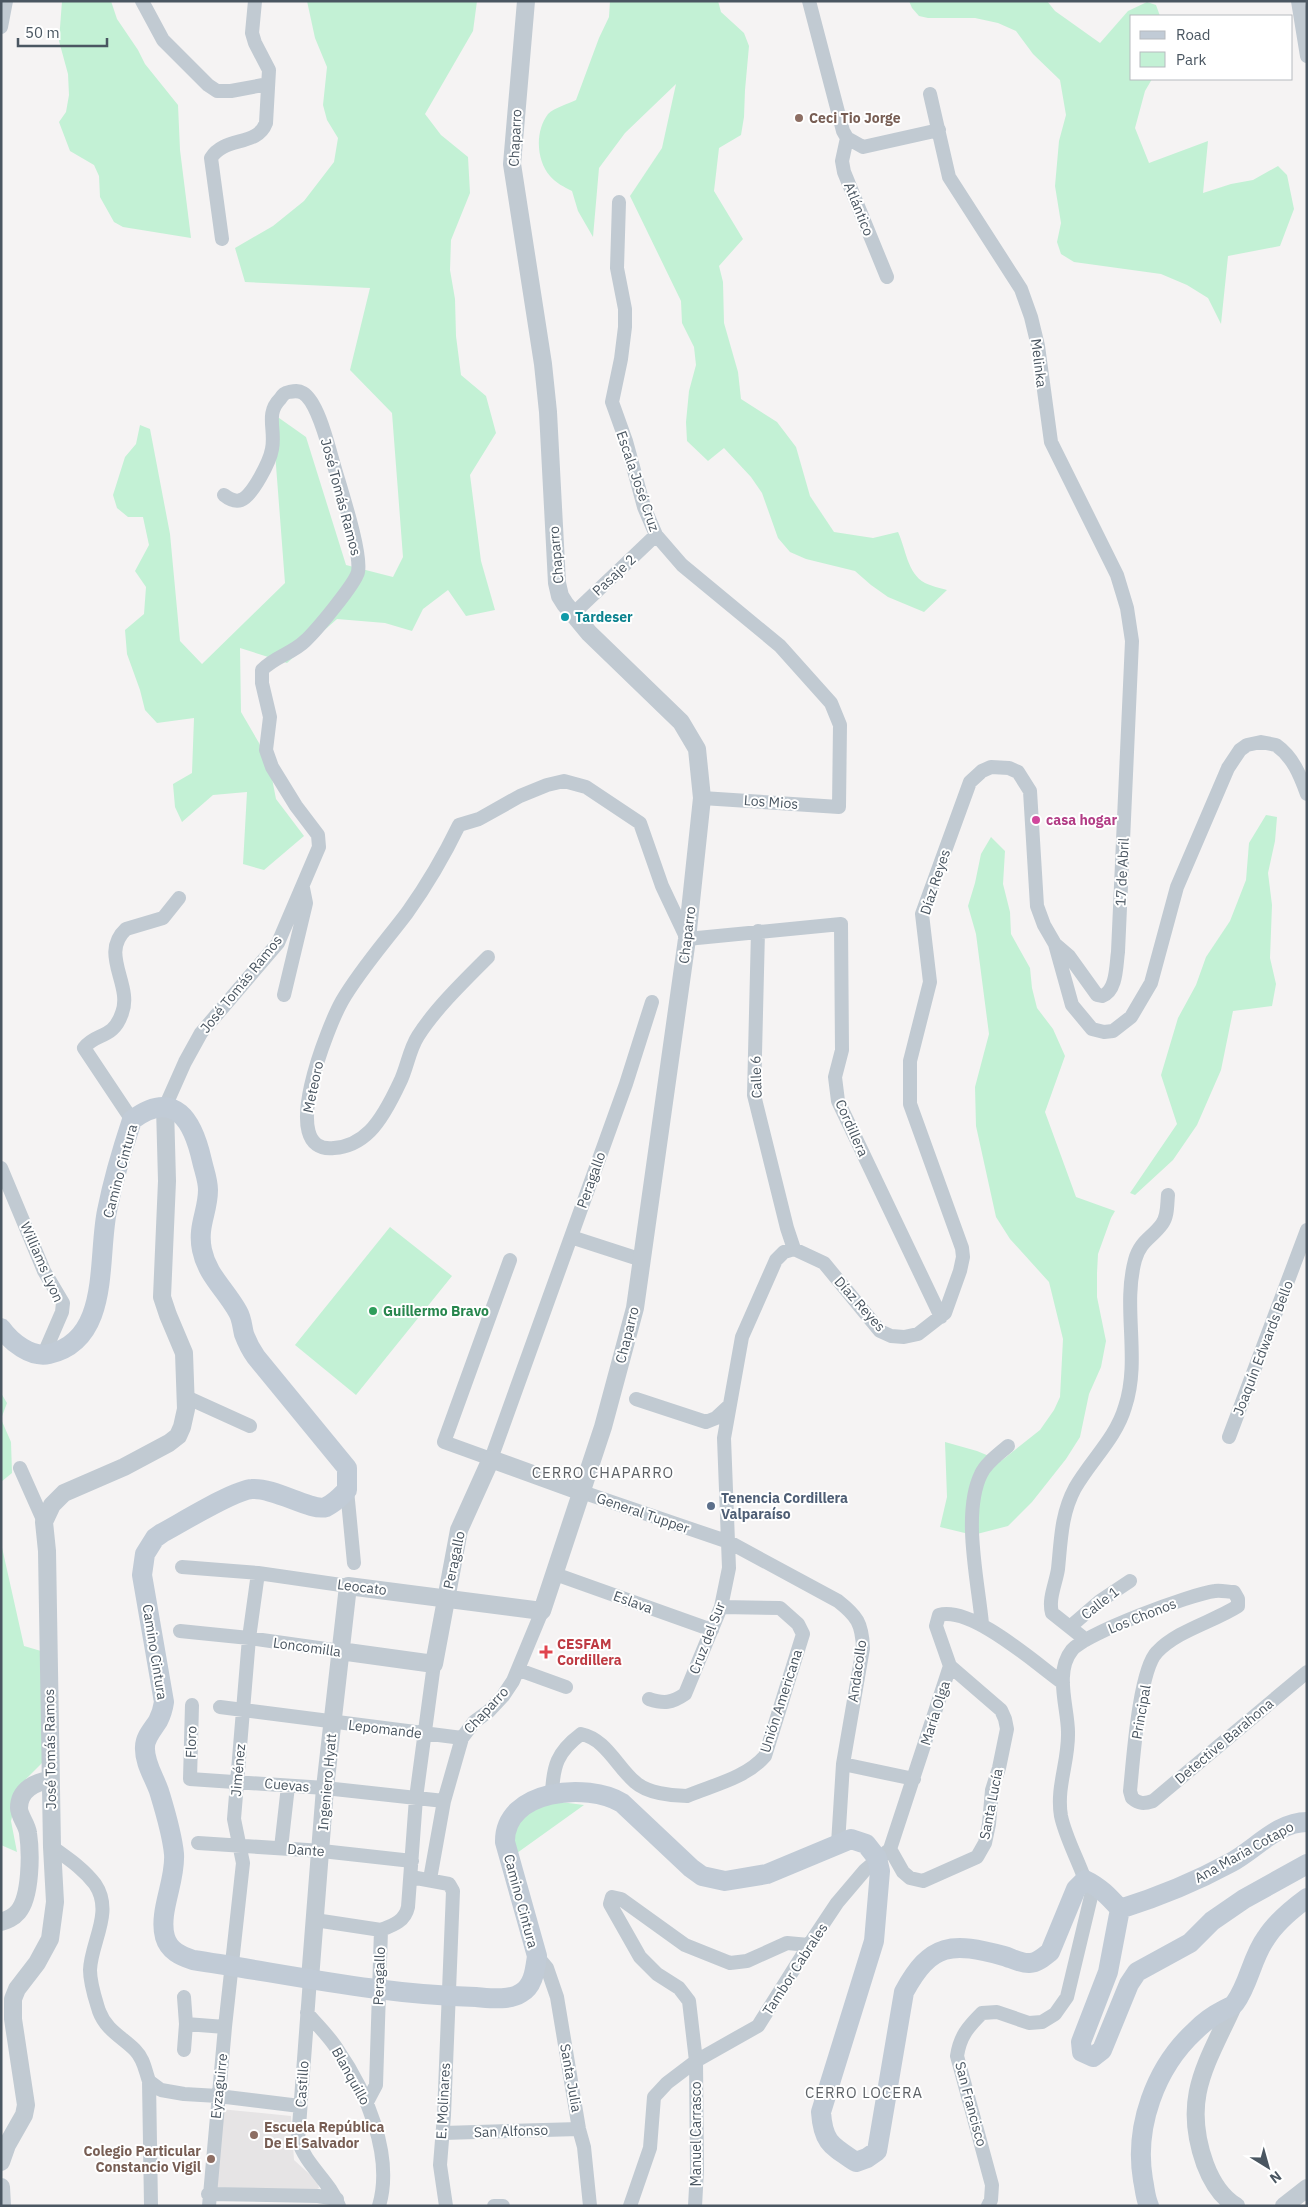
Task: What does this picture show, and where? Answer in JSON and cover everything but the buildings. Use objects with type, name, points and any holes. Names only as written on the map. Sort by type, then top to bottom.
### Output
[{"type":"main road","name":"Camino Cintura","points":[[43,1356],[61,1351],[82,1335],[97,1301],[106,1212],[132,1120],[142,1112],[166,1106]]},
{"type":"main road","points":[[166,1106],[183,1117],[190,1124],[196,1136],[208,1190],[200,1236],[201,1248],[207,1267],[238,1313],[246,1340],[256,1357],[344,1462],[349,1476],[348,1490]]},
{"type":"main road","points":[[1,1328],[27,1351],[43,1356]]},
{"type":"main road","name":"Camino Cintura","points":[[348,1490],[332,1504],[320,1508],[281,1494],[261,1489],[251,1489],[162,1533],[155,1538],[145,1554],[142,1564],[142,1575],[164,1702],[159,1719],[146,1740],[144,1749],[166,1816],[174,1853],[173,1875],[165,1915],[165,1938],[174,1952],[184,1957],[232,1966],[378,1989],[448,1997],[512,1997],[521,1993],[529,1985],[535,1972],[537,1956],[505,1842],[505,1830],[517,1810],[552,1794],[575,1792],[612,1797],[622,1803],[691,1868],[702,1876],[713,1880],[725,1881],[767,1874],[822,1853],[851,1839],[884,1853]]},
{"type":"main road","name":"Ana Maria Cotapo","points":[[1120,1909],[1189,1884],[1232,1862],[1284,1827],[1306,1818]]},
{"type":"main road","points":[[884,1853],[880,1871],[874,1941],[821,2112],[822,2130],[831,2145],[856,2162],[867,2158],[877,2151],[904,1992],[913,1975],[924,1962],[938,1951],[957,1947],[988,1952],[1030,1963],[1050,1952],[1076,1889],[1090,1882],[1104,1891],[1120,1909],[1108,1972],[1081,2042],[1081,2049],[1089,2056],[1096,2056],[1102,2050],[1129,1984],[1136,1972],[1190,1943],[1212,1921],[1244,1899],[1307,1864]]},
{"type":"main road","points":[[1149,2206],[1141,2169],[1141,2132],[1156,2087],[1171,2058],[1187,2038],[1212,2017],[1234,2004],[1266,1938],[1292,1909],[1307,1898]]},
{"type":"street","points":[[1,26],[6,1]]},
{"type":"street","points":[[142,1],[163,40],[208,85],[217,91],[231,91],[268,84]]},
{"type":"street","points":[[222,239],[211,158],[216,149],[256,136],[263,131],[266,123],[269,70],[255,44],[252,33],[255,1]]},
{"type":"street","name":"Chaparro","points":[[430,1879],[444,1801],[462,1738],[474,1722],[489,1711],[503,1696],[519,1670],[542,1611],[603,1427],[635,1308],[687,939],[702,798],[697,749],[681,722],[589,633],[560,596],[557,584],[548,412],[543,364],[512,164],[526,1]]},
{"type":"street","points":[[809,1],[843,131],[847,138],[863,147],[939,130]]},
{"type":"street","points":[[1293,56],[1306,54],[1298,1]]},
{"type":"street","name":"Melinka","points":[[930,94],[950,177],[1021,289],[1038,346],[1051,442],[1117,575],[1132,641]]},
{"type":"street","name":"Atlántico","points":[[847,138],[842,161],[844,172],[887,277]]},
{"type":"street","name":"Escala José Cruz","points":[[619,202],[617,268],[625,309],[625,327],[621,359],[612,402],[626,441],[644,507],[656,535],[682,565],[780,646],[831,703],[840,725],[839,807]]},
{"type":"street","name":"José Tomás Ramos","points":[[1,2162],[7,2145],[25,2110],[19,2053],[13,2019],[13,1999],[17,1988],[37,1963],[50,1939],[55,1902],[44,1522],[52,1505],[64,1493],[149,1454],[178,1436],[184,1418],[186,1397],[184,1353],[162,1297],[167,1181],[166,1106],[185,1062],[201,1033],[278,943],[319,847],[318,835],[291,798],[272,767],[266,750],[270,717],[262,682],[262,670],[270,662],[304,643],[350,586],[358,572],[358,558],[324,432],[317,414],[305,394],[296,391],[285,393],[274,405],[270,422],[272,449],[262,474],[249,493],[242,500],[233,501],[224,495]]},
{"type":"street","name":"Pasaje 2","points":[[573,614],[656,535]]},
{"type":"street","name":"17 de Abril","points":[[1056,944],[1069,956],[1097,996],[1106,995],[1114,978],[1118,952],[1132,641]]},
{"type":"street","name":"Díaz Reyes","points":[[794,1249],[824,1263],[880,1330],[891,1336],[904,1337],[918,1334],[945,1313],[963,1258],[962,1248],[910,1104],[910,1061],[930,982],[922,914],[970,782],[982,771],[991,767],[1009,768],[1018,772],[1030,791],[1037,906],[1044,924],[1056,944],[1072,1005],[1092,1029],[1104,1032],[1113,1031],[1131,1018],[1151,984],[1177,887],[1221,782],[1240,750],[1254,743],[1276,745],[1290,758],[1307,794]]},
{"type":"street","name":"Meteoro","points":[[488,957],[452,994],[418,1037],[400,1082],[372,1129],[360,1140],[347,1147],[330,1149],[318,1145],[309,1136],[305,1123],[307,1102],[323,1043],[342,1002],[441,863],[460,826],[479,819],[520,796],[547,785],[564,781],[586,786],[640,823],[662,886],[687,939]]},
{"type":"street","name":"Los Mios","points":[[702,798],[839,807]]},
{"type":"street","points":[[284,995],[306,903],[303,887]]},
{"type":"street","points":[[132,1120],[84,1048],[91,1040],[108,1034],[117,1025],[123,1013],[124,993],[115,954],[115,948],[122,932],[126,929],[163,918],[179,898]]},
{"type":"street","name":"Cordillera","points":[[758,931],[841,924],[842,1050],[835,1077],[838,1101],[941,1317]]},
{"type":"street","points":[[687,939],[758,931]]},
{"type":"street","name":"Calle 6","points":[[758,931],[754,1095],[794,1249]]},
{"type":"street","name":"Peragallo","points":[[367,2102],[376,2085],[381,1930],[399,1922],[407,1913],[416,1798],[424,1734],[434,1664],[459,1530],[491,1458],[626,1084],[652,1002]]},
{"type":"street","name":"Williams Lyon","points":[[1,1168],[44,1271],[63,1303],[57,1324],[43,1356]]},
{"type":"street","points":[[1086,1640],[1071,1626],[1052,1613],[1051,1600],[1055,1587],[1062,1519],[1076,1487],[1114,1433],[1126,1405],[1132,1371],[1130,1282],[1135,1259],[1142,1243],[1163,1223],[1168,1194]]},
{"type":"street","name":"Joaquín Edwards Bello","points":[[1229,1437],[1307,1230]]},
{"type":"street","points":[[571,1237],[642,1260]]},
{"type":"street","points":[[728,1542],[724,1438],[742,1337],[776,1260],[784,1252],[794,1249]]},
{"type":"street","name":"General Tupper","points":[[510,1260],[444,1442],[728,1542]]},
{"type":"street","points":[[186,1397],[250,1426]]},
{"type":"street","points":[[636,1400],[706,1422],[716,1418],[730,1405]]},
{"type":"street","points":[[982,1624],[973,1552],[974,1506],[981,1472],[1008,1446]]},
{"type":"street","points":[[20,1468],[44,1522]]},
{"type":"street","points":[[348,1490],[354,1564]]},
{"type":"street","name":"Cruz del Sur","points":[[649,1699],[661,1703],[674,1702],[685,1694],[721,1606],[729,1568],[728,1542]]},
{"type":"street","name":"Andacollo","points":[[728,1542],[838,1601],[853,1613],[862,1630],[863,1648],[842,1764],[838,1844]]},
{"type":"street","name":"Leocato","points":[[182,1567],[258,1573],[542,1611]]},
{"type":"street","name":"Jiménez","points":[[232,1966],[243,1863],[234,1819],[249,1638],[258,1573]]},
{"type":"street","name":"Eslava","points":[[554,1574],[712,1630]]},
{"type":"street","name":"Calle 1","points":[[1071,1626],[1100,1601],[1130,1581]]},
{"type":"street","name":"Ingeniero Hyatt","points":[[310,1979],[326,1788],[348,1586]]},
{"type":"street","name":"Los Chonos","points":[[1062,1683],[1065,1665],[1071,1651],[1086,1640],[1167,1604],[1217,1590],[1234,1592],[1238,1599],[1238,1606]]},
{"type":"street","name":"Unión Americana","points":[[552,1794],[553,1770],[571,1741],[581,1734],[590,1736],[599,1743],[636,1783],[646,1788],[678,1796],[687,1796],[747,1772],[765,1756],[802,1634],[798,1624],[780,1608],[721,1606]]},
{"type":"street","name":"Principal","points":[[1139,1803],[1132,1798],[1130,1791],[1137,1728],[1142,1692],[1156,1652],[1184,1633],[1238,1606]]},
{"type":"street","name":"María Olga","points":[[884,1853],[914,1779],[950,1666],[936,1626],[938,1616],[946,1613],[982,1624],[1062,1683]]},
{"type":"street","name":"Loncomilla","points":[[180,1631],[249,1638],[434,1664]]},
{"type":"street","name":"Santa Lucía","points":[[884,1853],[910,1878],[923,1880],[977,1857],[984,1843],[989,1824],[992,1790],[999,1768],[1007,1729],[1001,1710],[950,1666]]},
{"type":"street","points":[[519,1670],[566,1687]]},
{"type":"street","name":"Detective Barahona","points":[[1139,1803],[1153,1801],[1307,1672]]},
{"type":"street","points":[[1062,1683],[1068,1733],[1065,1765],[1059,1793],[1061,1817],[1090,1882]]},
{"type":"street","name":"Floro","points":[[190,1779],[192,1705]]},
{"type":"street","name":"Lepomande","points":[[220,1708],[462,1738]]},
{"type":"street","points":[[842,1764],[914,1779]]},
{"type":"street","name":"Cuevas","points":[[190,1779],[326,1788],[444,1801]]},
{"type":"street","points":[[1,1922],[11,1919],[18,1913],[26,1896],[30,1842],[28,1829],[19,1809],[22,1797],[28,1787],[39,1781],[50,1780]]},
{"type":"street","points":[[281,1848],[288,1786]]},
{"type":"street","name":"Dante","points":[[198,1842],[322,1851],[412,1861]]},
{"type":"street","points":[[52,1846],[81,1868],[96,1886],[101,1902],[102,1923],[90,1968],[91,1984],[105,2024],[138,2055],[149,2082],[151,2206]]},
{"type":"street","name":"Tambor Cabrales","points":[[696,2062],[758,2026],[837,1903],[884,1853]]},
{"type":"street","points":[[411,1877],[449,1884],[453,1891],[448,1997]]},
{"type":"street","name":"San Francisco","points":[[988,2206],[991,2200],[992,2185],[957,2056],[959,2041],[966,2028],[982,2013],[997,2012],[1029,2023],[1042,2022],[1055,2014],[1067,1998],[1090,1882]]},
{"type":"street","name":"Manuel Carrasco","points":[[695,2206],[697,2170],[696,2062],[688,2002],[679,1988],[656,1974],[640,1957],[610,1904],[612,1897],[621,1899],[685,1945],[730,1963],[747,1961],[787,1943],[809,1945]]},
{"type":"street","points":[[315,1920],[381,1930]]},
{"type":"street","name":"Santa Julia","points":[[537,1956],[547,1968],[557,1997],[579,2129],[584,2147],[590,2206]]},
{"type":"street","name":"Eyzaguirre","points":[[208,2200],[232,1966]]},
{"type":"street","name":"Castillo","points":[[310,1979],[298,2140],[305,2158],[338,2202]]},
{"type":"street","points":[[184,1997],[186,2024],[184,2050]]},
{"type":"street","name":"E. Molinares","points":[[446,2206],[440,2164],[443,2133],[448,1997]]},
{"type":"street","points":[[1234,2004],[1201,2076],[1194,2111],[1197,2138],[1208,2171],[1224,2196],[1236,2206]]},
{"type":"street","name":"Blanquillo","points":[[307,2014],[337,2049],[367,2102],[380,2141],[382,2158],[382,2188],[379,2206]]},
{"type":"street","points":[[186,2024],[225,2027]]},
{"type":"street","points":[[630,2206],[650,2148],[654,2097],[667,2083],[696,2062]]},
{"type":"street","points":[[149,2082],[156,2088],[170,2092],[300,2106]]},
{"type":"street","name":"San Alfonso","points":[[443,2133],[579,2129]]},
{"type":"street","points":[[1,2188],[2,2206]]},
{"type":"street","points":[[1284,2206],[1307,2188]]},
{"type":"street","points":[[208,2200],[285,2201],[318,2196],[338,2202]]},
{"type":"street","points":[[494,2206],[503,2206]]},
{"type":"shaded area","name":"Escuela República De El Salvador","points":[[220,2109],[291,2116],[294,2160],[317,2181],[319,2188],[314,2191],[209,2191]]},
{"type":"green space","points":[[62,1],[111,1],[117,19],[145,64],[178,105],[180,150],[191,238],[123,227],[114,222],[100,197],[99,176],[94,165],[70,151],[59,122],[66,112],[69,95],[68,74],[59,41]]},
{"type":"green space","points":[[307,1],[477,1],[473,31],[425,114],[441,135],[468,157],[470,193],[451,240],[450,270],[455,299],[456,336],[461,375],[486,396],[496,433],[470,475],[481,561],[495,610],[466,616],[448,590],[423,609],[412,631],[385,623],[337,619],[287,663],[240,648],[241,712],[259,743],[270,768],[276,799],[304,836],[264,870],[243,864],[247,792],[213,795],[182,822],[175,807],[173,784],[192,773],[194,718],[157,723],[145,710],[127,654],[125,630],[144,614],[146,587],[135,571],[149,545],[143,517],[128,517],[117,508],[113,495],[125,457],[136,444],[140,425],[150,429],[170,534],[180,641],[202,664],[285,583],[272,413],[306,437],[346,565],[393,577],[403,557],[392,413],[350,370],[370,288],[245,282],[235,248],[273,226],[304,201],[334,162],[338,138],[327,120],[323,105],[327,67],[315,38]]},
{"type":"green space","points":[[610,1],[718,1],[721,12],[744,33],[749,46],[741,135],[719,148],[714,191],[743,239],[719,266],[723,282],[724,323],[738,372],[741,399],[777,422],[796,447],[810,496],[834,532],[873,538],[898,532],[911,567],[919,579],[925,583],[947,590],[924,612],[888,597],[855,571],[806,559],[790,552],[778,538],[762,493],[751,477],[724,448],[708,461],[687,441],[686,422],[689,391],[696,365],[694,347],[682,323],[681,301],[630,196],[662,148],[676,84],[625,133],[599,168],[593,237],[578,211],[572,191],[555,181],[545,169],[539,145],[539,137],[544,121],[548,114],[557,108],[576,100],[599,38],[609,17]]},
{"type":"green space","points":[[909,1],[1047,1],[1055,11],[1100,43],[1128,11],[1147,2],[1156,5],[1160,15],[1130,15],[1130,80],[1151,80],[1145,91],[1135,128],[1149,163],[1208,141],[1203,193],[1231,184],[1253,180],[1278,166],[1287,175],[1294,209],[1280,246],[1228,256],[1221,324],[1208,298],[1187,285],[1161,274],[1074,262],[1061,254],[1057,242],[1061,223],[1055,186],[1059,141],[1066,115],[1060,80],[1033,54],[1016,31],[998,23],[975,18],[928,18],[919,16]]},
{"type":"green space","points":[[1266,815],[1277,817],[1275,841],[1268,873],[1272,905],[1270,958],[1276,984],[1272,1006],[1233,1011],[1221,1070],[1197,1125],[1173,1160],[1135,1195],[1130,1193],[1177,1124],[1161,1075],[1178,1018],[1196,985],[1206,957],[1230,921],[1246,880],[1249,843]]},
{"type":"green space","points":[[991,837],[1005,851],[1003,884],[1010,912],[1011,934],[1030,968],[1037,1008],[1053,1029],[1065,1056],[1045,1112],[1076,1197],[1115,1211],[1098,1254],[1097,1297],[1106,1341],[1101,1367],[1089,1394],[1080,1437],[1066,1459],[1032,1502],[1008,1526],[973,1535],[940,1527],[947,1497],[945,1442],[977,1451],[1001,1461],[1040,1430],[1054,1410],[1060,1397],[1063,1339],[1049,1282],[1010,1239],[996,1217],[976,1126],[975,1087],[989,1034],[976,934],[968,906],[981,854]]},
{"type":"green space","name":"Guillermo Bravo","points":[[390,1227],[452,1276],[356,1395],[295,1345]]},
{"type":"green space","points":[[1,1393],[7,1403],[1,1419]]},
{"type":"green space","points":[[1,1419],[11,1442],[12,1473],[1,1482]]},
{"type":"green space","points":[[1,1543],[24,1646],[41,1651],[42,1763],[20,1785],[11,1821],[17,1852],[1,1845]]},
{"type":"green space","points":[[545,1800],[584,1805],[517,1853],[509,1833],[523,1813]]},
{"type":"place","name":"Ceci Tio Jorge","points":[[799,118]]},
{"type":"place","name":"Tardeser","points":[[565,617]]},
{"type":"place","name":"casa hogar","points":[[1036,820]]},
{"type":"place","name":"Guillermo Bravo","points":[[373,1311]]},
{"type":"place","name":"Tenencia Cordillera Valparaíso","points":[[711,1506]]},
{"type":"place","name":"CESFAM Cordillera","points":[[546,1652]]},
{"type":"place","name":"Escuela República De El Salvador","points":[[254,2135]]},
{"type":"place","name":"Colegio Particular Constancio Vigil","points":[[211,2159]]},
{"type":"district","name":"CERRO CHAPARRO","points":[[603,1472]]},
{"type":"district","name":"CERRO LOCERA","points":[[864,2092]]}]
